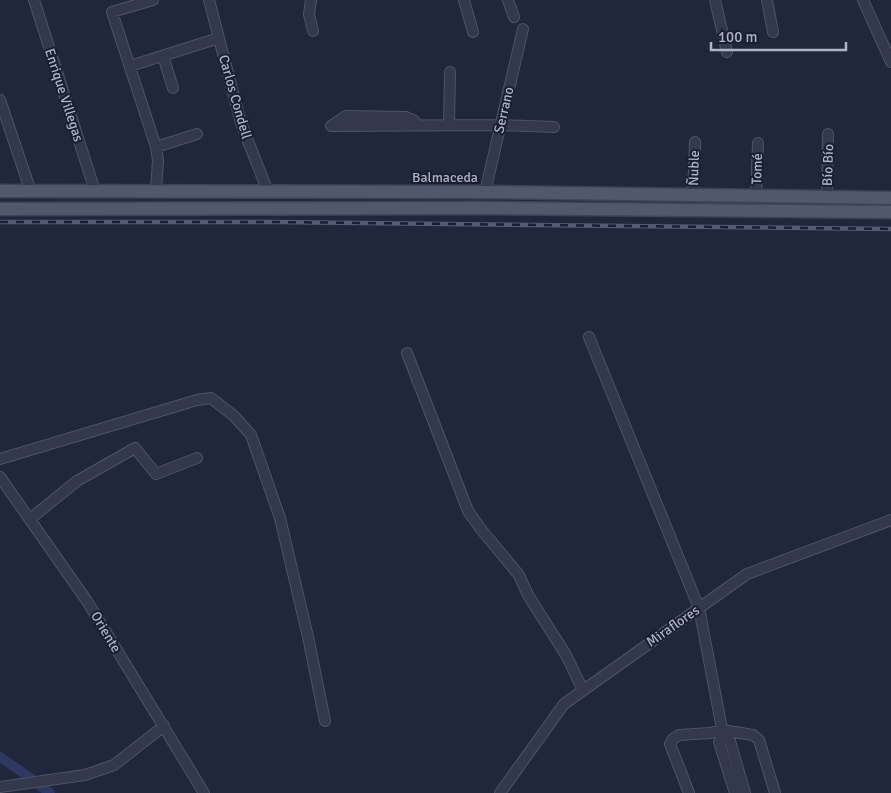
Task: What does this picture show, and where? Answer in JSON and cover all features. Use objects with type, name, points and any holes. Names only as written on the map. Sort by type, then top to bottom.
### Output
[{"type":"main road","name":"Balmaceda","points":[[0,191],[485,192],[891,198]]},
{"type":"main road","points":[[0,210],[491,208],[891,212]]},
{"type":"street","name":"Enrique Villegas","points":[[34,0],[95,191]]},
{"type":"street","points":[[153,0],[112,12],[156,147],[158,160],[156,191]]},
{"type":"street","name":"Carlos Condell","points":[[209,0],[241,124],[268,192]]},
{"type":"street","points":[[311,0],[309,14],[313,30]]},
{"type":"street","points":[[464,0],[473,32]]},
{"type":"street","points":[[508,0],[514,18]]},
{"type":"street","points":[[715,0],[727,52]]},
{"type":"street","points":[[767,0],[773,32]]},
{"type":"street","points":[[863,0],[891,62]]},
{"type":"street","name":"Serrano","points":[[485,192],[523,29]]},
{"type":"street","points":[[130,66],[219,38]]},
{"type":"street","points":[[162,56],[173,88]]},
{"type":"street","points":[[449,125],[450,72]]},
{"type":"street","points":[[0,100],[2,114],[31,192]]},
{"type":"street","points":[[418,125],[406,117],[346,116],[331,126],[500,125],[554,127]]},
{"type":"street","points":[[156,147],[197,134]]},
{"type":"street","name":"Bío Bío","points":[[827,196],[828,134]]},
{"type":"street","name":"Ñuble","points":[[693,194],[695,142]]},
{"type":"street","name":"Tomé","points":[[756,195],[758,143]]},
{"type":"street","points":[[589,337],[699,608],[722,732],[719,742],[735,793]]},
{"type":"street","points":[[407,353],[468,511],[518,574],[528,595],[566,655],[583,690]]},
{"type":"street","points":[[0,459],[197,400],[211,398],[234,416],[251,435],[280,518],[308,637],[325,721]]},
{"type":"street","points":[[30,518],[76,481],[135,448],[156,474],[197,458]]},
{"type":"street","name":"Oriente","points":[[0,477],[87,601],[204,793]]},
{"type":"street","name":"Miraflores","points":[[500,793],[564,704],[747,574],[891,520]]},
{"type":"street","points":[[0,787],[85,776],[114,765],[164,726]]},
{"type":"street","points":[[722,732],[730,741],[745,793]]},
{"type":"street","points":[[689,793],[670,744],[679,735],[722,732],[753,735],[759,740],[775,793]]},
{"type":"waterway","points":[[0,757],[32,779]]},
{"type":"waterway","points":[[39,785],[50,793]]},
{"type":"railway","points":[[0,222],[275,222],[891,229]]}]
